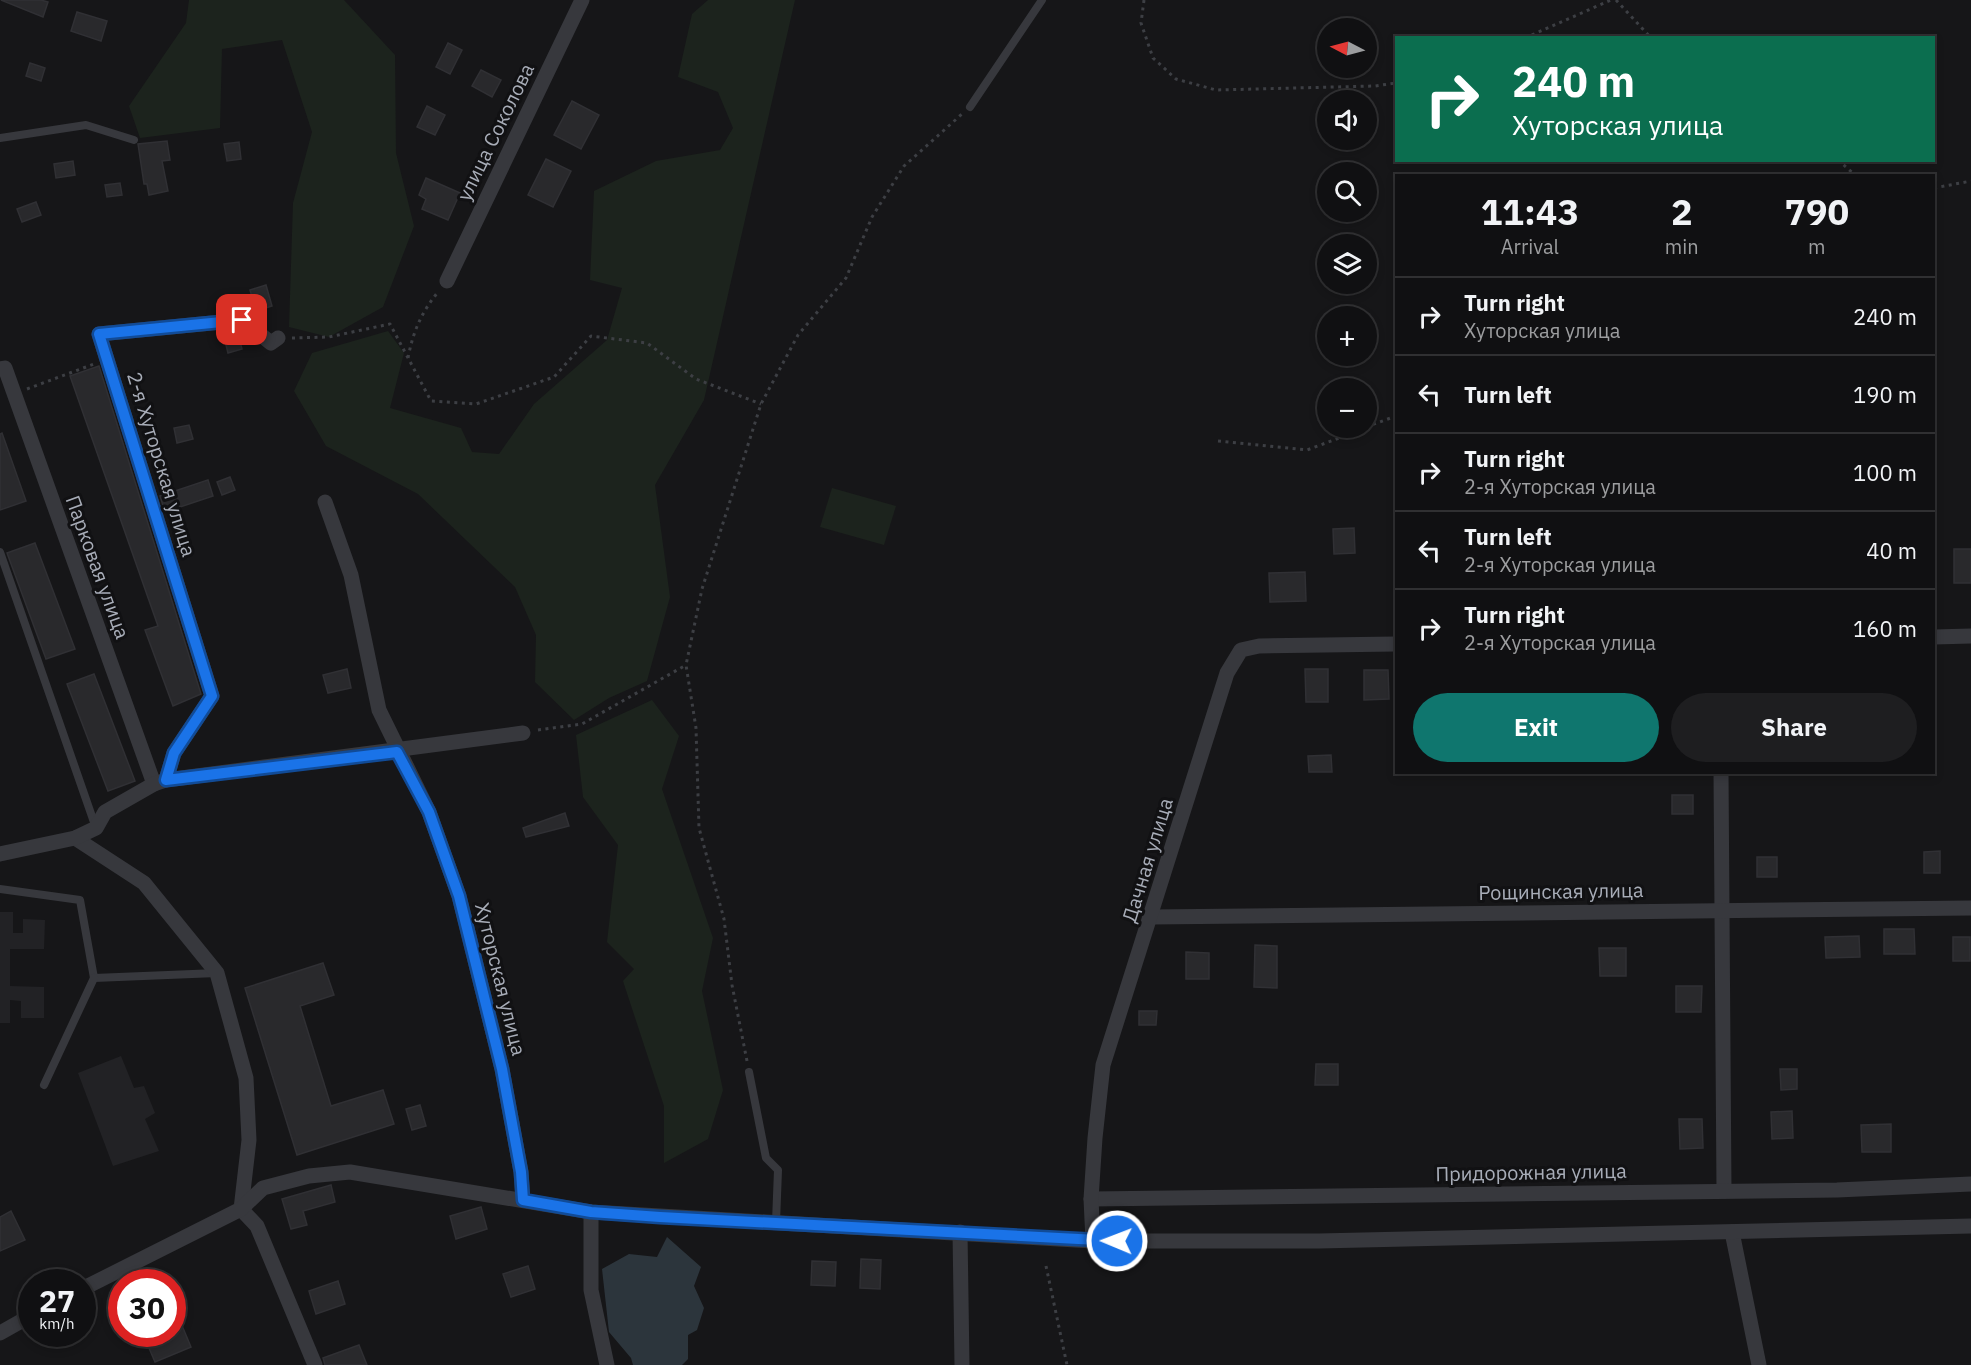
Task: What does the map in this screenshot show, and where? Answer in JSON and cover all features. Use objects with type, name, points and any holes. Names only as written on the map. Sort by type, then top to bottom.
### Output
[{"type":"street","name":"улица Соколова","points":[[447,281],[582,0]]},
{"type":"street","name":"2-я Хуторская улица","points":[[160,782],[174,753],[212,696],[99,334],[242,320],[271,343],[278,338]]},
{"type":"street","name":"Парковая улица","points":[[0,369],[5,368],[160,782]]},
{"type":"street","name":"Хуторская улица","points":[[326,502],[351,575],[379,710],[397,752],[429,812],[459,896],[502,1069],[521,1172],[523,1200]]},
{"type":"street","points":[[1935,637],[1971,636]]},
{"type":"street","name":"Дачная улица","points":[[1093,1241],[1091,1199],[1103,1065],[1227,673],[1241,650],[1259,646],[1395,644]]},
{"type":"street","points":[[0,854],[75,838],[96,828],[105,812],[160,782],[397,752],[523,733]]},
{"type":"street","points":[[1721,774],[1724,1191]]},
{"type":"street","points":[[75,838],[144,883],[217,973],[246,1078],[249,1140],[241,1209],[257,1226],[315,1365]]},
{"type":"street","name":"Рощинская улица","points":[[1151,917],[1971,908]]},
{"type":"street","points":[[96,1282],[241,1209],[264,1188],[309,1176],[350,1172],[591,1212],[1093,1241],[1319,1241],[1538,1234],[1971,1226]]},
{"type":"street","name":"Придорожная улица","points":[[1091,1199],[1724,1191],[1971,1184]]},
{"type":"street","points":[[591,1212],[591,1290],[607,1365]]},
{"type":"street","points":[[960,1232],[962,1365]]},
{"type":"street","points":[[1732,1232],[1759,1365]]},
{"type":"street","points":[[0,1332],[18,1322]]},
{"type":"lane","points":[[970,107],[1042,0]]},
{"type":"lane","points":[[0,138],[86,125],[134,140]]},
{"type":"lane","points":[[0,552],[96,828]]},
{"type":"lane","points":[[0,888],[80,900],[94,978],[44,1085]]},
{"type":"lane","points":[[94,978],[217,973]]},
{"type":"lane","points":[[749,1072],[766,1158],[778,1170],[776,1222]]},
{"type":"path","points":[[1144,0],[1141,23],[1153,57],[1176,80],[1216,90],[1375,86],[1395,83]]},
{"type":"path","points":[[1530,36],[1611,0]]},
{"type":"path","points":[[1616,0],[1649,36]]},
{"type":"path","points":[[749,1072],[732,985],[724,919],[699,828],[696,728],[686,665],[702,589],[761,404],[798,335],[846,278],[872,217],[904,166],[970,107]]},
{"type":"path","points":[[1840,162],[1854,174]]},
{"type":"path","points":[[1935,188],[1971,181]]},
{"type":"path","points":[[408,358],[413,331],[425,308],[447,281]]},
{"type":"path","points":[[278,338],[329,337],[390,324],[431,401],[476,404],[554,377],[591,336],[647,343],[696,379],[761,404]]},
{"type":"path","points":[[14,394],[107,359]]},
{"type":"path","points":[[1377,423],[1395,416]]},
{"type":"path","points":[[1218,441],[1307,450],[1338,438]]},
{"type":"path","points":[[523,733],[582,724],[686,665]]},
{"type":"path","points":[[1046,1266],[1067,1365]]},
{"type":"shaded area","points":[[189,0],[344,0],[395,55],[396,153],[414,226],[383,307],[329,337],[289,327],[293,203],[312,132],[282,40],[222,49],[220,128],[140,138],[129,106],[186,23]]},
{"type":"shaded area","points":[[708,0],[795,0],[704,400],[655,485],[670,597],[647,681],[609,698],[574,720],[535,682],[536,635],[515,587],[418,494],[326,446],[294,391],[312,353],[388,331],[404,353],[390,408],[461,428],[472,452],[499,454],[534,404],[607,340],[622,288],[590,280],[594,191],[656,161],[720,150],[733,128],[718,92],[678,77],[692,14]]},
{"type":"shaded area","points":[[832,488],[896,506],[884,545],[820,527]]},
{"type":"shaded area","points":[[652,700],[679,736],[662,789],[713,938],[702,991],[723,1090],[708,1139],[664,1163],[664,1106],[623,981],[634,969],[607,942],[618,845],[583,797],[576,735]]},
{"type":"shaded area","points":[[0,912],[13,912],[13,933],[23,933],[23,919],[45,920],[44,949],[10,949],[10,986],[44,987],[44,1018],[21,1018],[21,1001],[10,1000],[10,1023],[0,1023]]},
{"type":"shaded area","points":[[121,1056],[134,1088],[144,1086],[155,1113],[145,1119],[159,1151],[113,1166],[78,1073]]},
{"type":"shaded area","points":[[667,1237],[701,1267],[694,1286],[704,1308],[697,1330],[688,1335],[688,1359],[682,1365],[633,1365],[631,1358],[609,1332],[602,1269],[629,1254],[657,1257]]},
{"type":"building","points":[[1,0],[41,0],[48,2],[43,17]]},
{"type":"building","points":[[77,12],[107,21],[101,41],[71,31]]},
{"type":"building","points":[[448,43],[462,50],[450,74],[436,67]]},
{"type":"building","points":[[30,63],[45,68],[41,81],[26,76]]},
{"type":"building","points":[[481,70],[501,80],[492,97],[472,86]]},
{"type":"building","points":[[572,101],[599,115],[581,149],[554,135]]},
{"type":"building","points":[[427,106],[445,115],[435,135],[417,127]]},
{"type":"building","points":[[167,141],[170,160],[162,161],[168,191],[149,195],[147,184],[144,184],[138,144]]},
{"type":"building","points":[[239,142],[241,159],[227,161],[224,144]]},
{"type":"building","points":[[546,159],[571,171],[553,207],[528,195]]},
{"type":"building","points":[[73,161],[75,175],[56,178],[54,164]]},
{"type":"building","points":[[426,178],[460,193],[448,220],[422,209],[426,199],[419,195]]},
{"type":"building","points":[[120,183],[122,195],[107,197],[105,185]]},
{"type":"building","points":[[36,202],[41,215],[22,222],[17,209]]},
{"type":"building","points":[[266,285],[272,306],[256,311],[250,290]]},
{"type":"building","points":[[238,334],[242,349],[228,353],[224,337]]},
{"type":"building","points":[[99,366],[201,694],[173,706],[145,630],[158,626],[70,376]]},
{"type":"building","points":[[189,425],[193,439],[177,443],[174,428]]},
{"type":"building","points":[[2,433],[26,501],[0,510],[0,434]]},
{"type":"building","points":[[230,477],[235,490],[222,495],[217,482]]},
{"type":"building","points":[[208,480],[213,496],[165,512],[160,496]]},
{"type":"building","points":[[1354,528],[1355,553],[1334,554],[1333,529]]},
{"type":"building","points":[[35,543],[75,649],[46,659],[7,553]]},
{"type":"building","points":[[1954,549],[1971,549],[1971,583],[1954,583]]},
{"type":"building","points":[[1305,572],[1306,601],[1270,602],[1269,573]]},
{"type":"building","points":[[347,669],[351,688],[328,693],[323,675]]},
{"type":"building","points":[[1305,669],[1328,669],[1328,702],[1306,702]]},
{"type":"building","points":[[1364,670],[1388,670],[1389,699],[1364,700]]},
{"type":"building","points":[[94,674],[135,781],[108,791],[67,684]]},
{"type":"building","points":[[1331,755],[1332,772],[1309,772],[1308,756]]},
{"type":"building","points":[[1672,795],[1693,795],[1693,814],[1672,814]]},
{"type":"building","points":[[565,813],[569,826],[526,837],[523,828]]},
{"type":"building","points":[[1940,851],[1940,873],[1924,873],[1924,852]]},
{"type":"building","points":[[1757,857],[1777,857],[1777,877],[1757,877]]},
{"type":"building","points":[[1884,929],[1914,929],[1915,954],[1884,954]]},
{"type":"building","points":[[1859,936],[1860,957],[1826,958],[1825,937]]},
{"type":"building","points":[[1953,937],[1970,937],[1970,961],[1953,961]]},
{"type":"building","points":[[1255,945],[1277,946],[1277,988],[1254,987]]},
{"type":"building","points":[[1599,948],[1626,948],[1626,976],[1600,976]]},
{"type":"building","points":[[1186,952],[1209,953],[1209,979],[1186,979]]},
{"type":"building","points":[[323,963],[334,995],[300,1006],[331,1106],[383,1090],[394,1124],[297,1155],[245,988]]},
{"type":"building","points":[[1676,986],[1702,986],[1701,1012],[1676,1012]]},
{"type":"building","points":[[1139,1011],[1157,1011],[1156,1025],[1139,1025]]},
{"type":"building","points":[[1316,1064],[1338,1064],[1338,1085],[1315,1085]]},
{"type":"building","points":[[1780,1069],[1797,1069],[1797,1089],[1781,1090]]},
{"type":"building","points":[[420,1105],[426,1126],[412,1130],[406,1109]]},
{"type":"building","points":[[1792,1111],[1793,1138],[1772,1139],[1771,1112]]},
{"type":"building","points":[[1679,1119],[1702,1119],[1703,1148],[1680,1149]]},
{"type":"building","points":[[1891,1124],[1891,1152],[1862,1152],[1861,1125]]},
{"type":"building","points":[[331,1185],[335,1202],[303,1211],[307,1225],[291,1229],[282,1199]]},
{"type":"building","points":[[481,1207],[487,1229],[456,1239],[450,1216]]},
{"type":"building","points":[[11,1211],[25,1240],[0,1251],[0,1217]]},
{"type":"building","points":[[861,1259],[881,1260],[880,1289],[860,1288]]},
{"type":"building","points":[[812,1261],[836,1262],[835,1286],[811,1285]]},
{"type":"building","points":[[528,1266],[535,1289],[511,1297],[503,1274]]},
{"type":"building","points":[[338,1281],[345,1304],[316,1314],[309,1291]]},
{"type":"building","points":[[186,1335],[191,1347],[155,1362],[149,1347],[186,1347]]},
{"type":"building","points":[[359,1345],[367,1365],[325,1365],[323,1358]]},
{"type":"route","points":[[242,320],[99,334],[212,696],[174,753],[166,780],[397,752],[429,812],[459,896],[502,1069],[521,1172],[523,1200],[591,1212],[660,1217],[1117,1241]]}]
